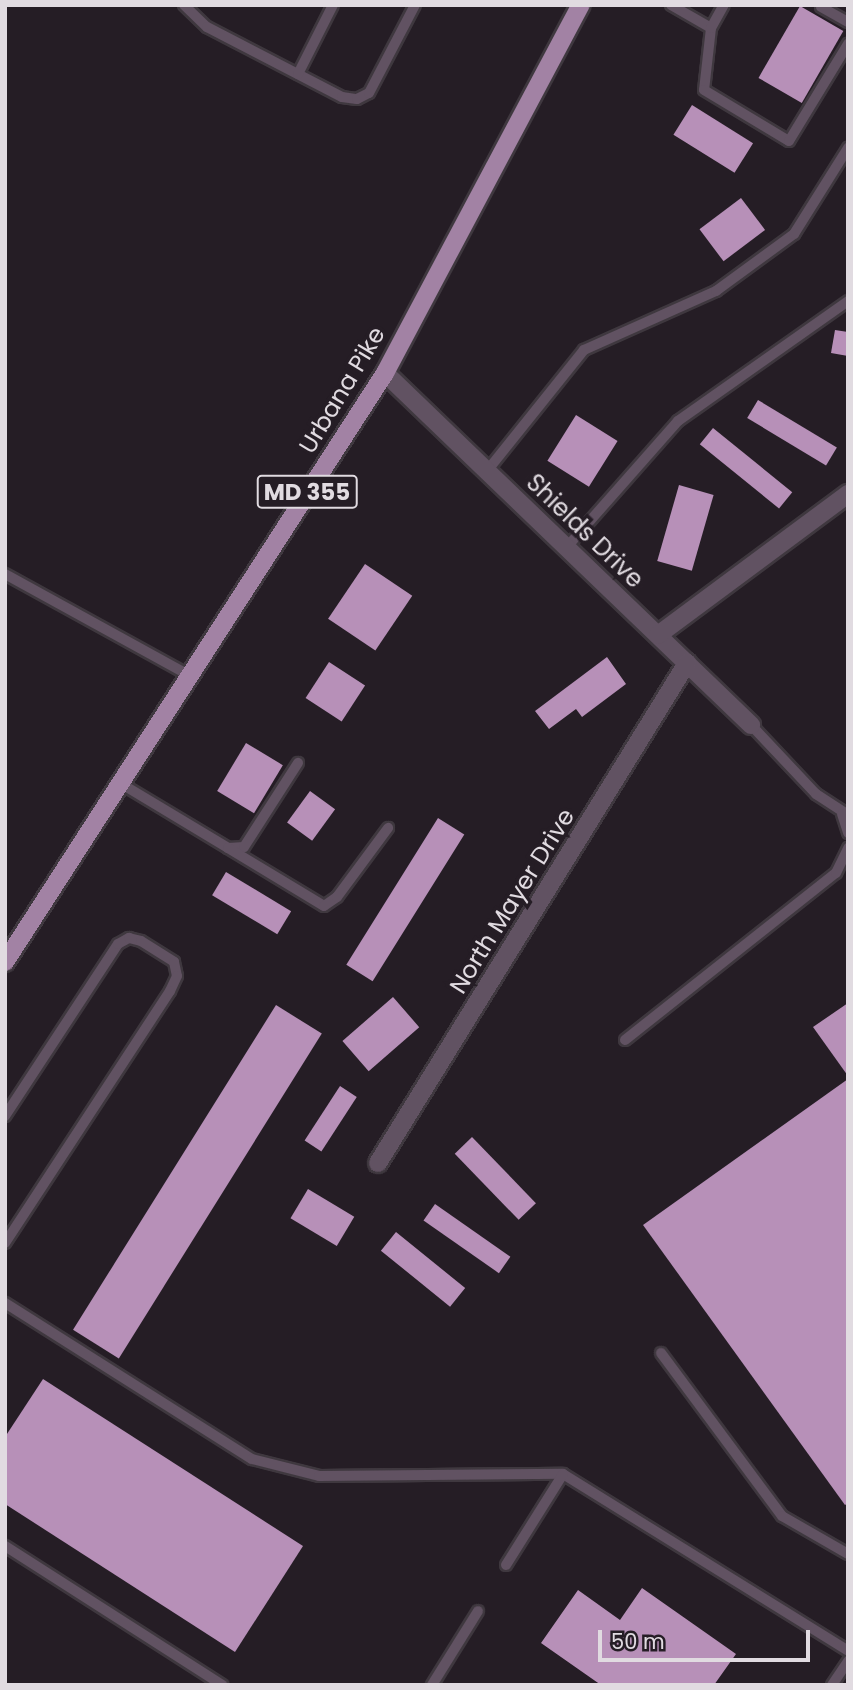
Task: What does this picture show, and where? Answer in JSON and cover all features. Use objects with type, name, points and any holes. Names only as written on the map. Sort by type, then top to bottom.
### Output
[{"type":"main road","name":"Urbana Pike","points":[[5,962],[384,373],[581,5]]},
{"type":"street","name":"Shields Drive","points":[[384,373],[751,724]]},
{"type":"street","points":[[658,635],[848,494]]},
{"type":"street","name":"North Mayer Drive","points":[[378,1163],[687,663]]},
{"type":"lane","points":[[184,5],[206,27],[342,97],[363,98],[415,5]]},
{"type":"lane","points":[[298,74],[334,5]]},
{"type":"lane","points":[[671,5],[711,27]]},
{"type":"lane","points":[[724,5],[711,27],[704,90],[789,141],[848,44]]},
{"type":"lane","points":[[821,7],[848,22]]},
{"type":"lane","points":[[487,471],[584,350],[716,291],[794,234],[848,148]]},
{"type":"lane","points":[[566,548],[678,421],[848,301]]},
{"type":"lane","points":[[5,574],[189,675]]},
{"type":"lane","points":[[751,724],[816,794],[845,815],[848,833]]},
{"type":"lane","points":[[228,848],[244,847],[252,840],[298,763]]},
{"type":"lane","points":[[120,783],[324,906],[337,897],[388,828]]},
{"type":"lane","points":[[625,1040],[836,873],[848,848]]},
{"type":"lane","points":[[5,1116],[118,944],[130,938],[141,941],[174,962],[177,976],[170,991],[5,1242]]},
{"type":"lane","points":[[5,1303],[252,1459],[319,1476],[563,1474],[848,1651]]},
{"type":"lane","points":[[660,1353],[782,1516],[848,1555]]},
{"type":"lane","points":[[506,1566],[563,1474]]},
{"type":"lane","points":[[5,1546],[222,1685]]},
{"type":"lane","points":[[432,1685],[478,1611]]},
{"type":"lane","points":[[832,1685],[848,1661]]},
{"type":"building","points":[[800,6],[843,31],[802,103],[758,78]]},
{"type":"building","points":[[692,105],[753,143],[735,173],[673,135]]},
{"type":"building","points":[[741,198],[765,230],[724,261],[699,229]]},
{"type":"building","points":[[835,330],[848,332],[848,356],[831,353]]},
{"type":"building","points":[[758,400],[837,447],[826,465],[747,418]]},
{"type":"building","points":[[576,415],[618,441],[589,487],[547,461]]},
{"type":"building","points":[[713,428],[792,492],[779,509],[700,444]]},
{"type":"building","points":[[679,485],[714,495],[692,571],[657,561]]},
{"type":"building","points":[[365,564],[412,596],[375,651],[328,619]]},
{"type":"building","points":[[607,657],[626,684],[582,717],[576,709],[549,729],[535,711]]},
{"type":"building","points":[[329,662],[365,685],[342,721],[306,698]]},
{"type":"building","points":[[246,743],[283,765],[254,813],[217,791]]},
{"type":"building","points":[[310,791],[335,809],[312,841],[287,823]]},
{"type":"building","points":[[438,818],[464,834],[373,981],[346,965]]},
{"type":"building","points":[[226,872],[291,911],[277,934],[212,895]]},
{"type":"building","points":[[393,997],[419,1027],[369,1071],[342,1041]]},
{"type":"building","points":[[848,1003],[848,1076],[813,1027]]},
{"type":"building","points":[[276,1005],[322,1034],[119,1358],[73,1330]]},
{"type":"building","points":[[848,1079],[848,1503],[845,1505],[643,1225]]},
{"type":"building","points":[[340,1086],[357,1097],[321,1151],[305,1141]]},
{"type":"building","points":[[472,1137],[536,1203],[519,1220],[455,1154]]},
{"type":"building","points":[[308,1189],[354,1217],[337,1246],[290,1218]]},
{"type":"building","points":[[435,1204],[510,1257],[499,1273],[424,1220]]},
{"type":"building","points":[[396,1232],[465,1288],[450,1307],[381,1251]]},
{"type":"building","points":[[43,1379],[303,1546],[235,1652],[5,1504],[5,1437]]},
{"type":"building","points":[[642,1588],[736,1654],[714,1685],[601,1685],[541,1643],[578,1590],[620,1620]]}]
